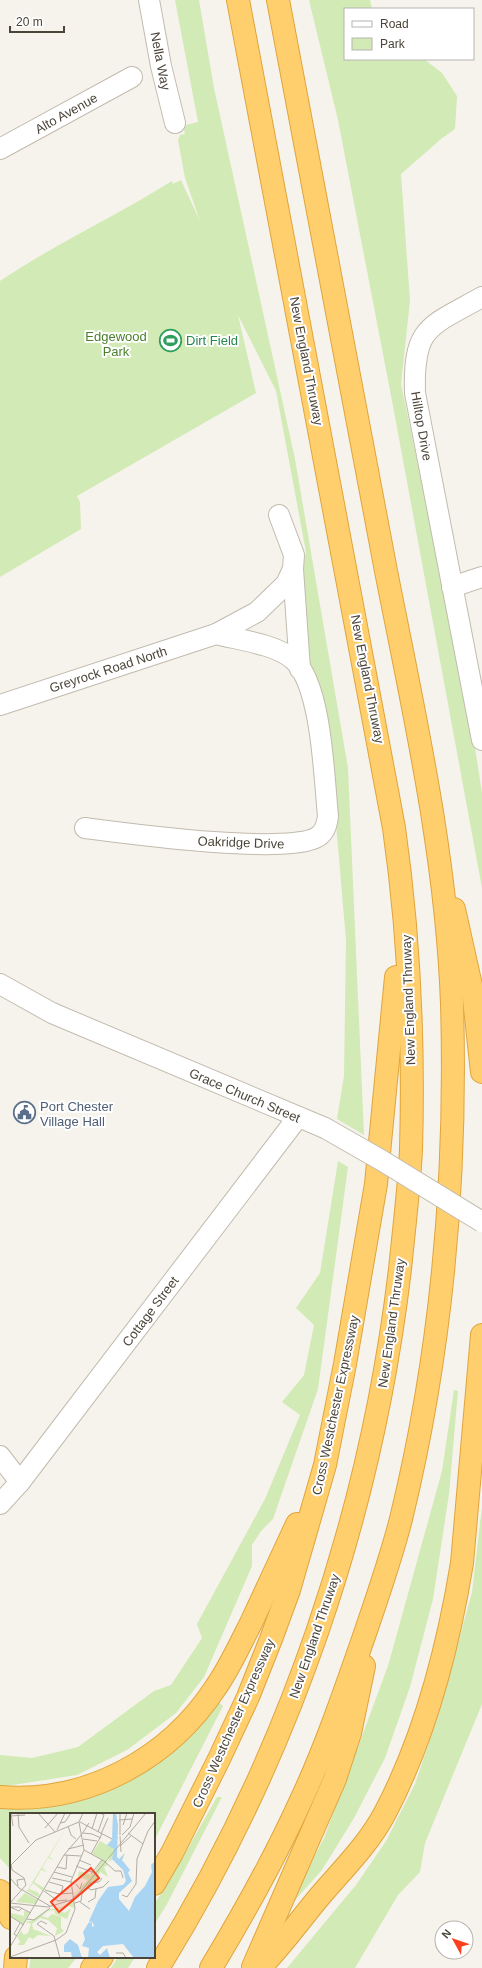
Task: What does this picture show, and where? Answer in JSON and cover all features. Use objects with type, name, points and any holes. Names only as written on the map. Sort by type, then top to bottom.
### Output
[{"type":"highway","name":"New England Thruway","points":[[158,1968],[189,1915],[236,1827],[284,1722],[312,1647],[332,1585],[368,1454],[385,1375],[395,1308],[411,1153],[410,1031],[403,894],[383,761],[238,0]]},
{"type":"highway","points":[[211,1968],[240,1921],[304,1796],[353,1668],[377,1598],[400,1522],[425,1407],[437,1323],[453,1144],[452,1000],[446,924],[436,841],[411,701],[278,0]]},
{"type":"highway","points":[[436,841],[462,939],[474,999],[482,1072]]},
{"type":"highway","name":"Cross Westchester Expressway","points":[[155,1882],[181,1836],[248,1697],[289,1590],[325,1465],[376,1184],[403,894]]},
{"type":"highway","points":[[260,1968],[282,1946],[320,1896],[359,1852],[385,1813],[411,1753],[439,1670],[462,1563],[482,1335]]},
{"type":"highway","points":[[0,1797],[32,1798],[54,1796],[99,1783],[144,1760],[184,1727],[203,1706],[217,1686],[239,1646],[325,1465]]},
{"type":"highway","points":[[253,1968],[339,1766],[355,1712],[377,1598]]},
{"type":"highway","points":[[0,1891],[10,1916]]},
{"type":"highway","points":[[15,1968],[16,1958]]},
{"type":"highway","points":[[92,1968],[101,1958]]},
{"type":"street","name":"Nella Way","points":[[149,0],[160,66],[175,122]]},
{"type":"street","name":"Alto Avenue","points":[[0,149],[132,77]]},
{"type":"street","name":"Hilltop Drive","points":[[482,297],[437,322],[426,332],[419,344],[415,357],[415,393],[482,740]]},
{"type":"street","name":"Oakridge Drive","points":[[279,514],[294,555],[293,569],[300,669]]},
{"type":"street","name":"Greyrock Road North","points":[[0,705],[216,634],[257,612],[286,584],[293,569]]},
{"type":"street","points":[[452,587],[482,577]]},
{"type":"street","name":"Oakridge Drive","points":[[85,828],[164,838],[274,845],[304,842],[320,836],[326,826],[328,816],[319,735],[311,690],[300,669],[293,660],[275,649],[216,634]]},
{"type":"street","name":"Grace Church Street","points":[[0,984],[52,1013],[324,1128],[367,1152],[482,1222]]},
{"type":"street","name":"Cottage Street","points":[[0,1504],[20,1482],[298,1117]]},
{"type":"street","points":[[0,1456],[20,1482]]},
{"type":"green space","name":"Edgewood Park","points":[[175,0],[199,0],[214,88],[295,459],[348,768],[364,1135],[337,1119],[344,1076],[346,940],[336,824],[302,623],[299,588],[306,552],[276,391],[238,315],[256,393],[77,496],[80,502],[81,529],[0,577],[0,281],[42,255],[172,181],[173,184],[181,180],[200,221],[185,178],[178,140],[180,135],[185,134],[184,130],[186,125],[198,122]]},
{"type":"green space","points":[[309,0],[370,0],[372,8],[344,8],[344,60],[425,60],[442,73],[457,96],[455,129],[441,139],[401,174],[410,301],[401,384],[468,703],[482,793],[482,888],[393,406],[338,120]]},
{"type":"green space","points":[[338,1161],[348,1167],[318,1389],[273,1519],[261,1531],[252,1545],[252,1566],[204,1677],[176,1713],[127,1750],[77,1775],[0,1787],[0,1755],[32,1758],[78,1747],[154,1691],[171,1685],[202,1638],[197,1624],[265,1499],[300,1415],[282,1402],[304,1375],[314,1325],[296,1308],[320,1273]]},
{"type":"green space","points":[[454,1390],[458,1391],[449,1494],[433,1599],[410,1687],[385,1758],[354,1818],[322,1870],[287,1909],[324,1838],[388,1666],[442,1471]]},
{"type":"green space","points":[[482,1506],[482,1704],[425,1843],[420,1872],[398,1895],[355,1968],[287,1968],[356,1885],[386,1841],[415,1784],[439,1713],[472,1592]]},
{"type":"green space","points":[[217,1701],[223,1706],[155,1839],[155,1813],[10,1813],[10,1869],[0,1858],[0,1808],[55,1804]]},
{"type":"green space","points":[[217,1797],[222,1797],[167,1904],[155,1923],[155,1903],[167,1885]]},
{"type":"green space","points":[[31,1958],[76,1958],[68,1968],[29,1968]]},
{"type":"green space","points":[[117,1958],[134,1958],[128,1968],[111,1968]]},
{"type":"place","name":"Dirt Field","points":[[171,340]]},
{"type":"place","name":"Port Chester Village Hall","points":[[25,1113]]}]
